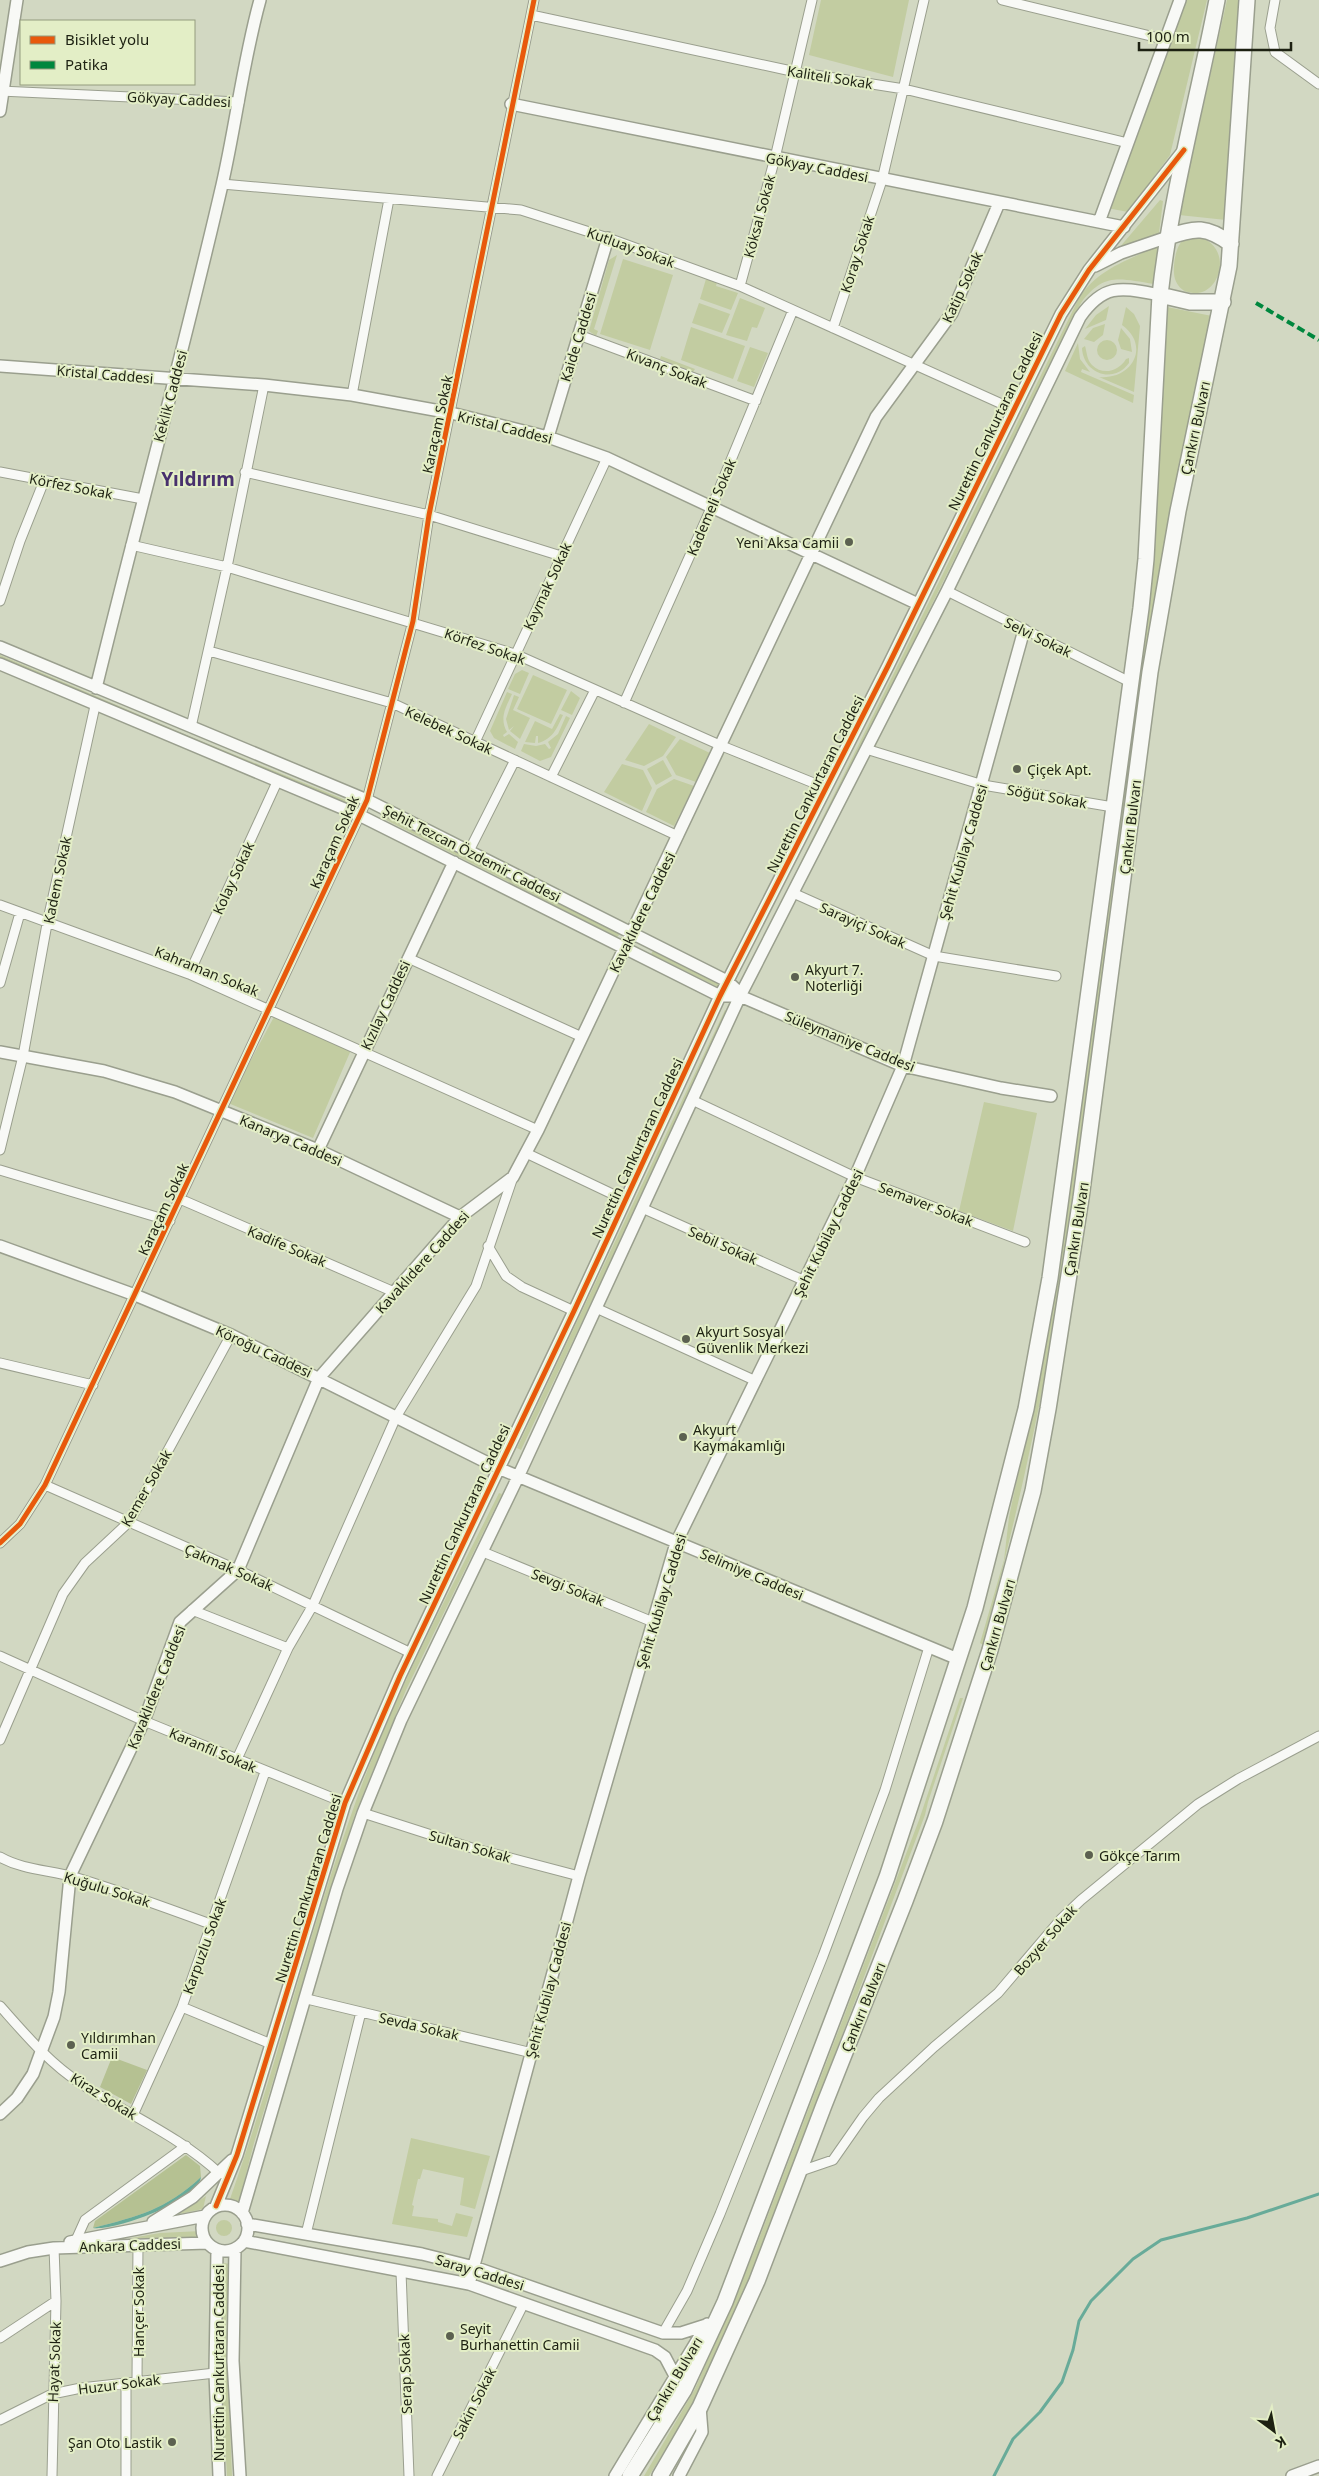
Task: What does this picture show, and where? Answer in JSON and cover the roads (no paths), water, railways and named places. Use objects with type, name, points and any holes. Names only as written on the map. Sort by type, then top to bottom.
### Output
[{"type":"highway","name":"Çankırı Bulvarı","points":[[630,2476],[672,2411],[699,2361],[732,2282],[887,1877],[958,1659],[1005,1497],[1026,1410],[1051,1268],[1146,559],[1160,295],[1168,236],[1184,150],[1217,0]]},
{"type":"highway","name":"Çankırı Bulvarı","points":[[660,2476],[700,2407],[757,2281],[935,1821],[990,1650],[1033,1491],[1081,1198],[1152,663],[1195,425],[1223,302],[1230,244],[1247,0]]},
{"type":"highway","points":[[1168,236],[1191,229],[1199,229],[1217,234],[1230,244]]},
{"type":"highway","points":[[1160,295],[1190,302],[1223,302]]},
{"type":"street","points":[[0,111],[17,0]]},
{"type":"street","name":"Keklik Caddesi","points":[[96,688],[131,545],[176,380],[222,184],[260,0]]},
{"type":"street","name":"Karaçam Sokak","points":[[0,1543],[20,1524],[45,1485],[367,800],[413,621],[429,515],[451,413],[511,104],[534,0]]},
{"type":"street","name":"Köksal Sokak","points":[[740,286],[775,158],[812,0]]},
{"type":"street","name":"Koray Sokak","points":[[833,328],[882,180],[924,0]]},
{"type":"street","points":[[1002,0],[1167,40]]},
{"type":"street","points":[[1099,222],[1180,0]]},
{"type":"street","points":[[1276,0],[1270,28],[1270,38],[1275,52],[1319,84]]},
{"type":"street","name":"Kaliteli Sokak","points":[[530,15],[796,72],[904,89],[1128,143]]},
{"type":"street","name":"Gökyay Caddesi","points":[[2,91],[239,102]]},
{"type":"street","name":"Gökyay Caddesi","points":[[511,104],[882,180],[1124,227]]},
{"type":"street","name":"Nurettin Cankurtaran Caddesi","points":[[216,2206],[237,2155],[345,1803],[411,1653],[574,1311],[720,996],[918,604],[1060,314],[1089,270],[1184,150]]},
{"type":"street","name":"Kutluay Sokak","points":[[222,184],[521,210],[608,238],[740,286],[1014,410]]},
{"type":"street","points":[[352,394],[390,199]]},
{"type":"street","name":"Katip Sokak","points":[[914,364],[952,313],[999,203]]},
{"type":"street","name":"Nurettin Cankurtaran Caddesi","points":[[1089,270],[1121,253],[1168,236]]},
{"type":"street","name":"Kaide Caddesi","points":[[548,437],[608,238]]},
{"type":"street","name":"Nurettin Cankurtaran Caddesi","points":[[245,2218],[338,1889],[363,1813],[416,1687],[518,1477],[741,995],[947,591],[1071,335],[1087,308],[1094,300],[1112,289],[1125,289],[1160,295]]},
{"type":"street","name":"Kademeli Sokak","points":[[624,703],[712,506],[794,310]]},
{"type":"street","name":"Kıvanç Sokak","points":[[579,335],[756,401]]},
{"type":"street","name":"Kavaklıdere Caddesi","points":[[0,2114],[17,2098],[33,2074],[42,2052],[54,2018],[59,1992],[70,1876],[144,1721],[180,1622],[238,1570],[319,1378],[460,1217],[513,1177],[538,1130],[722,746],[876,417],[914,364]]},
{"type":"street","name":"Kristal Caddesi","points":[[0,366],[176,380],[264,384],[352,394],[451,413],[548,437],[607,458],[918,604]]},
{"type":"street","points":[[191,727],[227,567],[264,384]]},
{"type":"street","name":"Kaymak Sokak","points":[[475,742],[607,458]]},
{"type":"street","name":"Körfez Sokak","points":[[0,472],[143,499]]},
{"type":"street","points":[[245,472],[429,515],[561,556]]},
{"type":"street","points":[[0,601],[20,541],[44,480]]},
{"type":"street","name":"Körfez Sokak","points":[[131,545],[227,567],[413,621],[515,654],[722,746],[826,788]]},
{"type":"street","name":"Selvi Sokak","points":[[947,591],[1130,682]]},
{"type":"street","name":"Şehit Kubilay Caddesi","points":[[469,2284],[579,1876],[676,1543],[855,1177],[903,1066],[1024,630]]},
{"type":"street","name":"Şehit Tezcan Özdemir Caddesi","points":[[0,647],[367,800],[728,981],[741,995]]},
{"type":"street","name":"Kelebek Sokak","points":[[209,650],[392,703],[678,836]]},
{"type":"street","name":"Şehit Tezcan Özdemir Caddesi","points":[[0,664],[95,706],[361,816],[720,996],[741,995]]},
{"type":"street","points":[[551,777],[596,690]]},
{"type":"street","name":"Kadem Sokak","points":[[0,1150],[23,1056],[47,924],[95,706]]},
{"type":"street","name":"Söğüt Sokak","points":[[866,749],[982,785],[1113,807]]},
{"type":"street","points":[[469,851],[515,760]]},
{"type":"street","name":"Kolay Sokak","points":[[189,974],[277,782]]},
{"type":"street","name":"Kızılay Caddesi","points":[[318,1150],[454,862]]},
{"type":"street","name":"Sarayiçi Sokak","points":[[793,893],[934,956],[1056,976]]},
{"type":"street","name":"Kahraman Sokak","points":[[0,905],[47,924],[189,974],[538,1130]]},
{"type":"street","points":[[0,983],[20,913]]},
{"type":"street","points":[[408,958],[582,1037]]},
{"type":"street","name":"Süleymaniye Caddesi","points":[[741,995],[903,1066],[1001,1088],[1051,1096]]},
{"type":"street","name":"Kanarya Caddesi","points":[[0,1052],[138,1079],[222,1110],[318,1150],[460,1217]]},
{"type":"street","name":"Semaver Sokak","points":[[692,1100],[855,1177],[1025,1242]]},
{"type":"street","points":[[526,1153],[625,1200]]},
{"type":"street","points":[[0,1170],[170,1221]]},
{"type":"street","points":[[237,1759],[288,1648],[313,1605],[396,1417],[480,1277],[488,1246],[513,1177]]},
{"type":"street","name":"Kadife Sokak","points":[[180,1200],[394,1292]]},
{"type":"street","name":"Sebil Sokak","points":[[642,1208],[805,1281]]},
{"type":"street","name":"Köroğu Caddesi","points":[[0,1246],[135,1295],[231,1335],[518,1477]]},
{"type":"street","points":[[488,1246],[506,1276],[522,1287],[574,1311]]},
{"type":"street","points":[[596,1308],[756,1381]]},
{"type":"street","name":"Kemer Sokak","points":[[0,1740],[63,1594],[85,1563],[129,1522],[231,1335]]},
{"type":"street","points":[[0,1363],[93,1384]]},
{"type":"street","name":"Selimiye Caddesi","points":[[518,1477],[958,1659]]},
{"type":"street","name":"Çakmak Sokak","points":[[45,1485],[238,1570],[411,1653]]},
{"type":"street","name":"Sevgi Sokak","points":[[482,1552],[653,1622]]},
{"type":"street","points":[[192,1610],[288,1648]]},
{"type":"street","points":[[663,2333],[687,2291],[823,1956],[885,1790],[929,1647]]},
{"type":"street","name":"Karanfil Sokak","points":[[0,1656],[144,1721],[265,1772],[345,1803]]},
{"type":"street","name":"Bozyer Sokak","points":[[798,2172],[833,2160],[863,2117],[879,2098],[998,1993],[1061,1919],[1081,1900],[1198,1804],[1238,1779],[1319,1736]]},
{"type":"street","name":"Karpuzlu Sokak","points":[[133,2115],[182,2007],[213,1925],[265,1772]]},
{"type":"street","name":"Sultan Sokak","points":[[363,1813],[472,1848],[579,1876]]},
{"type":"street","name":"Kuğulu Sokak","points":[[0,1857],[28,1868],[70,1876],[115,1889],[213,1925]]},
{"type":"street","name":"Sevda Sokak","points":[[307,1999],[532,2052]]},
{"type":"street","name":"Kiraz Sokak","points":[[0,2006],[42,2052],[79,2083],[186,2146],[219,2173]]},
{"type":"street","points":[[182,2007],[271,2044]]},
{"type":"street","points":[[306,2234],[360,2012]]},
{"type":"street","points":[[76,2240],[85,2220],[186,2146]]},
{"type":"street","name":"Ankara Caddesi","points":[[139,2229],[179,2208],[237,2155]]},
{"type":"street","points":[[216,2206],[230,2206],[245,2218],[240,2245],[217,2250],[207,2243],[202,2231],[205,2216],[216,2206]]},
{"type":"street","name":"Ankara Caddesi","points":[[54,2248],[76,2240],[205,2216]]},
{"type":"street","name":"Saray Caddesi","points":[[245,2218],[306,2234],[422,2254],[474,2267],[663,2333],[681,2333],[706,2325]]},
{"type":"street","name":"Ankara Caddesi","points":[[0,2261],[28,2252],[54,2248],[207,2243]]},
{"type":"street","name":"Hançer Sokak","points":[[137,2381],[138,2244]]},
{"type":"street","name":"Nurettin Cankurtaran Caddesi","points":[[240,2245],[233,2361],[240,2476]]},
{"type":"street","name":"Saray Caddesi","points":[[240,2245],[469,2284],[655,2350],[665,2357],[675,2376]]},
{"type":"street","name":"Hayat Sokak","points":[[52,2476],[52,2394],[56,2301],[54,2248]]},
{"type":"street","name":"Nurettin Cankurtaran Caddesi","points":[[217,2250],[215,2373],[219,2476]]},
{"type":"street","name":"Serap Sokak","points":[[401,2272],[409,2476]]},
{"type":"street","name":"Çankırı Bulvarı","points":[[616,2476],[732,2282]]},
{"type":"street","points":[[0,2338],[56,2301]]},
{"type":"street","name":"Sakin Sokak","points":[[437,2476],[524,2304]]},
{"type":"street","name":"Huzur Sokak","points":[[0,2420],[52,2394],[81,2388],[215,2373]]},
{"type":"street","points":[[126,2383],[126,2476]]},
{"type":"street","name":"Çankırı Bulvarı","points":[[679,2476],[702,2432],[700,2407]]},
{"type":"street","points":[[1292,2476],[1319,2466]]},
{"type":"water","points":[[201,2177],[196,2186],[186,2196],[154,2213],[119,2225],[93,2228],[124,2220],[151,2210],[175,2197]]},
{"type":"waterway","points":[[994,2476],[1013,2439],[1040,2412],[1062,2382],[1073,2350],[1079,2321],[1091,2301],[1133,2259],[1161,2240],[1247,2218],[1319,2194]]},
{"type":"place","name":"Yeni Aksa Camii","points":[[849,542]]},
{"type":"place","name":"Çiçek Apt.","points":[[1017,769]]},
{"type":"place","name":"Akyurt 7. Noterliği","points":[[795,977]]},
{"type":"place","name":"Akyurt Sosyal Güvenlik Merkezi","points":[[686,1339]]},
{"type":"place","name":"Akyurt Kaymakamlığı","points":[[683,1437]]},
{"type":"place","name":"Gökçe Tarım","points":[[1089,1855]]},
{"type":"place","name":"Yıldırımhan Camii","points":[[71,2045]]},
{"type":"place","name":"Seyit Burhanettin Camii","points":[[450,2336]]},
{"type":"place","name":"Şan Oto Lastik","points":[[172,2442]]},
{"type":"district","name":"Yıldırım","points":[[198,479]]}]
